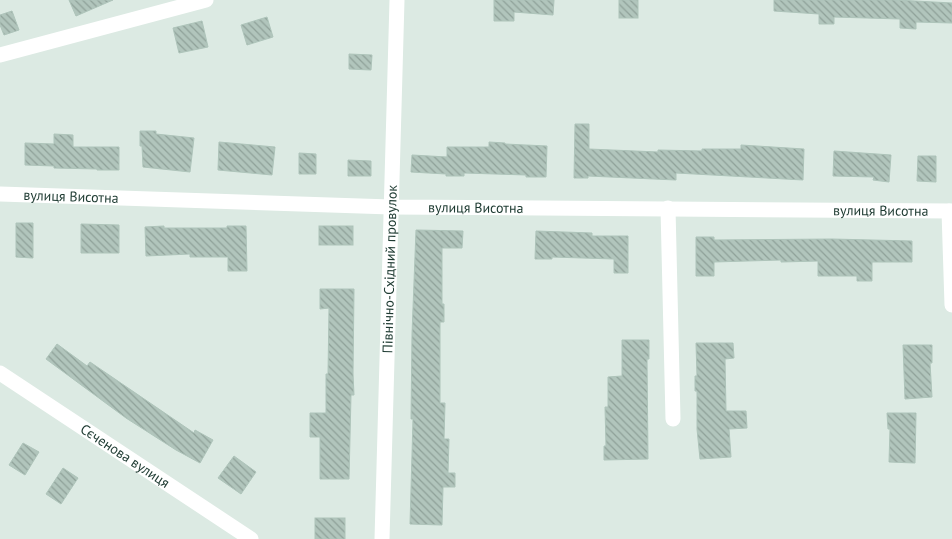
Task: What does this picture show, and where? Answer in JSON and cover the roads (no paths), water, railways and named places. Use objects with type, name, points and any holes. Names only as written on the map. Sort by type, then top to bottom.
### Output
[{"type":"street","points":[[0,56],[206,0]]},
{"type":"street","name":"Північно-Східний провулок","points":[[382,539],[397,0]]},
{"type":"street","name":"вулиця Висотна","points":[[0,194],[391,207],[950,211]]},
{"type":"street","points":[[668,208],[673,419]]},
{"type":"street","points":[[950,211],[952,305]]},
{"type":"street","name":"Сєченова вулиця","points":[[0,373],[251,539]]}]
